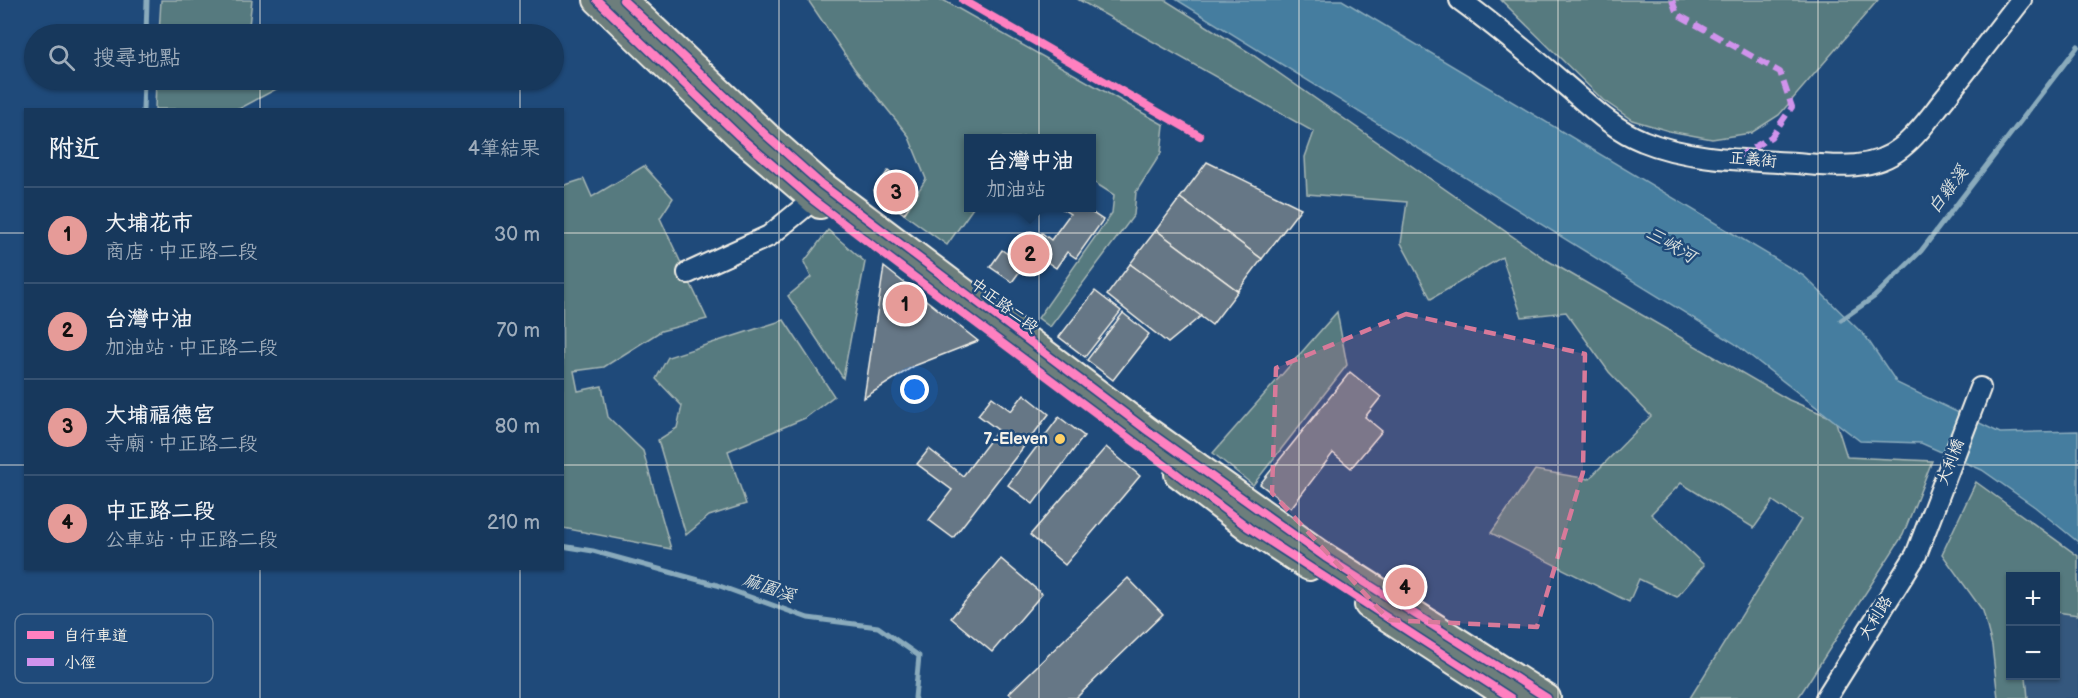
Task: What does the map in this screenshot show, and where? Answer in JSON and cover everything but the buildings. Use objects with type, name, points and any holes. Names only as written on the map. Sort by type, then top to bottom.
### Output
[{"type":"main road","name":"中正路二段","points":[[597,0],[739,136],[813,200],[1249,528],[1511,698]]},
{"type":"main road","name":"中正路二段","points":[[623,0],[821,184],[1148,431],[1325,557],[1547,698]]},
{"type":"street","name":"正義街","points":[[1460,0],[1495,25],[1620,130],[1644,142],[1689,153],[1837,166],[1880,161],[1900,149],[1923,126],[2021,0]]},
{"type":"street","points":[[688,273],[769,236],[813,200]]},
{"type":"street","name":"大利橋","points":[[1922,537],[1980,388]]},
{"type":"street","name":"大利路","points":[[1826,698],[1916,555],[1922,537]]},
{"type":"highlighted area","points":[[1406,314],[1585,354],[1583,472],[1537,627],[1389,620],[1272,493],[1276,368]]},
{"type":"shaded area","points":[[2060,613],[2078,615],[2078,698],[2028,698],[2026,680],[2060,680]]},
{"type":"green space","points":[[161,0],[252,0],[249,24],[160,24]]},
{"type":"green space","points":[[808,0],[943,0],[1164,125],[1161,153],[1136,192],[1134,215],[1050,327],[1038,318],[1112,213],[1114,195],[1096,184],[1096,134],[964,134],[964,212],[970,212],[947,245],[904,214],[926,179],[908,135],[854,68]]},
{"type":"green space","points":[[1079,0],[1165,0],[1250,53],[1545,259],[1789,400],[1835,419],[1847,457],[1932,461],[1903,535],[1798,698],[1690,698],[1801,520],[1773,501],[1754,528],[1681,483],[1651,514],[1704,565],[1677,597],[1639,579],[1629,602],[1491,533],[1535,470],[1589,479],[1651,416],[1609,372],[1566,312],[1522,317],[1502,257],[1431,299],[1401,243],[1407,202],[1307,194],[1305,157],[1314,132]]},
{"type":"green space","points":[[1501,0],[1878,0],[1779,115],[1751,133],[1712,139],[1669,131],[1632,120],[1603,100]]},
{"type":"green space","points":[[156,90],[274,90],[241,108],[155,108]]},
{"type":"green space","points":[[644,166],[673,198],[660,218],[707,319],[661,331],[604,367],[574,371],[578,391],[602,386],[608,417],[643,451],[671,549],[564,528],[564,185],[584,179],[592,197]]},
{"type":"green space","points":[[828,230],[865,262],[843,378],[788,296],[811,277],[804,262]]},
{"type":"green space","points":[[1337,312],[1347,365],[1253,485],[1213,453]]},
{"type":"green space","points":[[784,320],[834,396],[805,418],[728,451],[746,504],[709,516],[686,535],[658,440],[677,428],[682,406],[656,379],[668,357]]},
{"type":"green space","points":[[1976,482],[2078,556],[2078,615],[2060,613],[2060,572],[2006,572],[2006,680],[2026,680],[2028,698],[1998,698],[1992,646],[1983,611],[1942,554]]},
{"type":"water","name":"三峽河","points":[[1177,0],[1342,0],[1804,276],[1866,337],[1897,383],[2000,433],[2078,431],[2078,542],[2035,507],[1982,470],[1921,443],[1860,441],[1734,343]]},
{"type":"waterway","name":"麻園溪","points":[[146,24],[147,0]]},
{"type":"waterway","name":"白雞溪","points":[[1841,320],[1874,297],[1921,251],[2078,46]]},
{"type":"waterway","name":"麻園溪","points":[[143,108],[144,90]]},
{"type":"waterway","name":"麻園溪","points":[[564,546],[593,551],[717,585],[808,618],[878,627],[919,656],[915,698]]},
{"type":"marked path","points":[[1672,0],[1677,14],[1780,72],[1792,107],[1771,137],[1734,159]]},
{"type":"cycle path","points":[[597,0],[739,136],[813,200],[877,249],[1249,528],[1511,698]]},
{"type":"cycle path","points":[[623,0],[821,184],[1148,431],[1325,557],[1547,698]]},
{"type":"cycle path","points":[[963,0],[1200,136]]},
{"type":"place","name":"大埔福德宮","points":[[896,192]]},
{"type":"place","name":"台灣中油","points":[[1030,254]]},
{"type":"place","name":"大埔花市","points":[[905,304]]},
{"type":"place","name":"7-Eleven","points":[[1060,439]]},
{"type":"place","name":"中正路二段","points":[[1405,587]]}]
